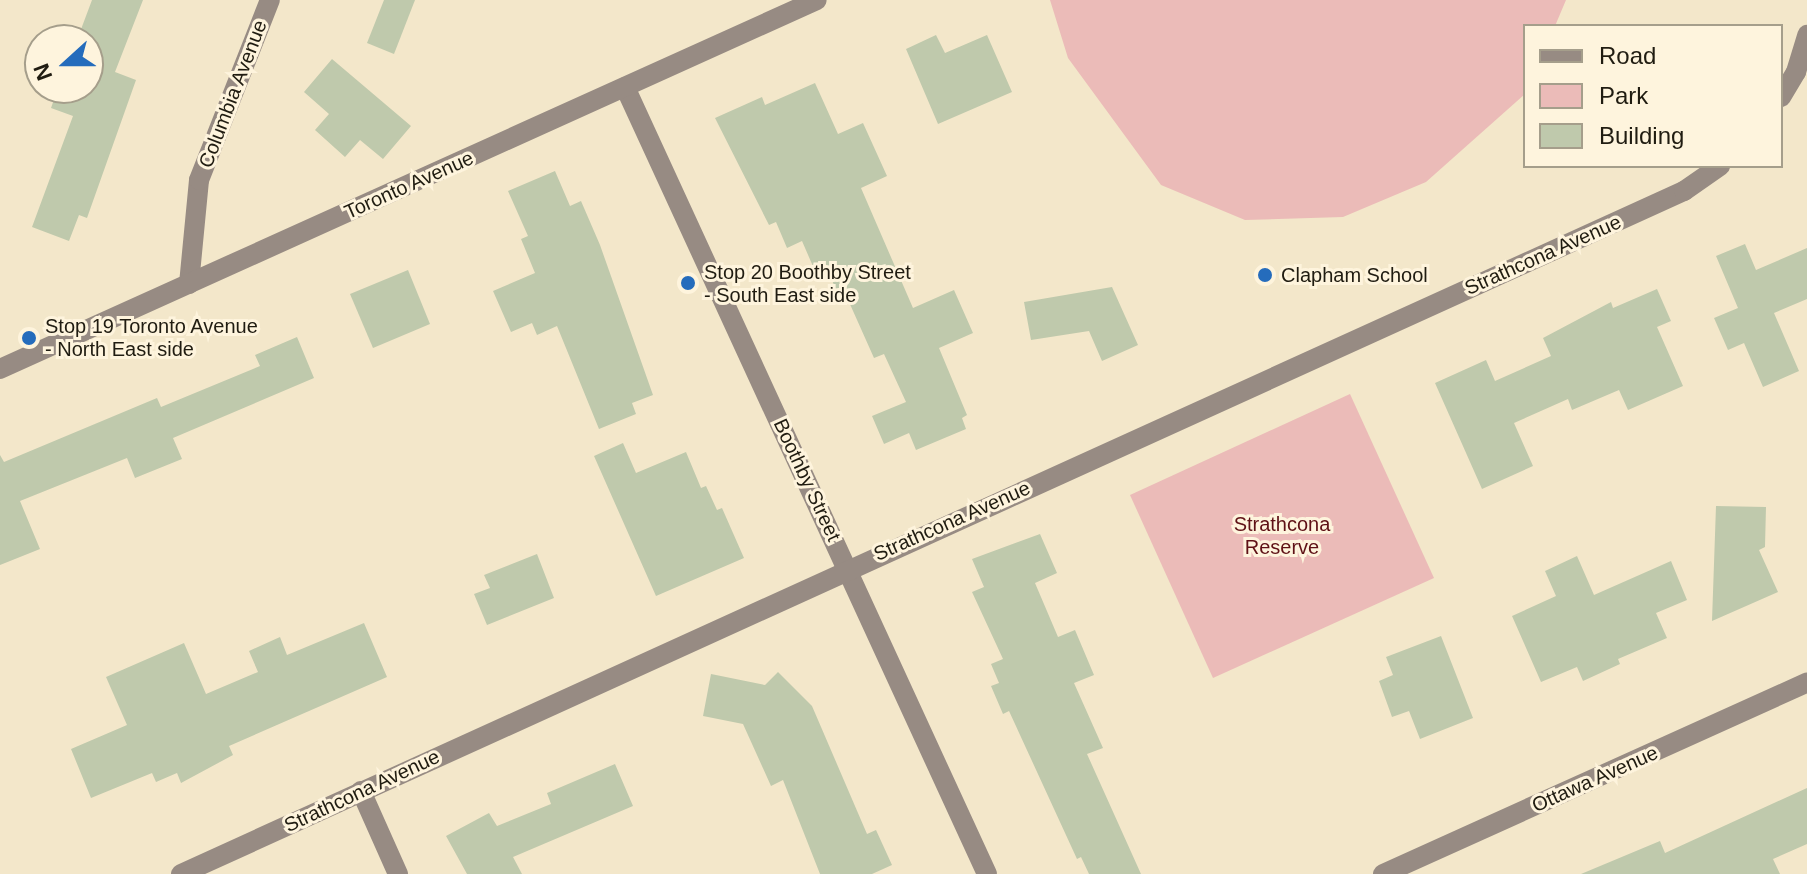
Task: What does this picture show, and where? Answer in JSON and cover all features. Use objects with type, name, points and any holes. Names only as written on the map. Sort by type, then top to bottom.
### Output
[{"type":"street","name":"Columbia Avenue","points":[[189,284],[199,180],[270,0]]},
{"type":"street","name":"Toronto Avenue","points":[[0,369],[817,0]]},
{"type":"street","points":[[1783,94],[1796,72],[1807,35]]},
{"type":"street","name":"Boothby Street","points":[[625,87],[987,874]]},
{"type":"street","name":"Strathcona Avenue","points":[[181,874],[847,568],[1684,191],[1717,168]]},
{"type":"street","name":"Ottawa Avenue","points":[[1383,874],[1807,683]]},
{"type":"street","points":[[361,791],[398,874]]},
{"type":"green space","points":[[1050,0],[1566,0],[1556,24],[1523,24],[1523,96],[1426,182],[1343,217],[1245,220],[1161,185],[1068,58]]},
{"type":"green space","name":"Strathcona Reserve","points":[[1350,394],[1434,578],[1213,678],[1130,495]]},
{"type":"building","points":[[92,0],[143,0],[115,72],[136,80],[87,218],[79,215],[69,241],[32,227],[73,116],[51,108],[52,104],[104,104],[104,24],[83,24]]},
{"type":"building","points":[[384,0],[415,0],[394,54],[367,43]]},
{"type":"building","points":[[936,35],[945,53],[987,35],[1012,92],[938,124],[906,49]]},
{"type":"building","points":[[332,59],[411,126],[383,159],[360,140],[345,157],[315,130],[329,114],[304,92]]},
{"type":"building","points":[[815,83],[838,134],[863,123],[887,176],[861,188],[913,308],[954,290],[973,333],[939,348],[967,415],[962,418],[966,429],[916,450],[909,433],[884,444],[872,416],[906,402],[884,354],[874,358],[845,293],[839,296],[826,267],[815,271],[802,241],[787,248],[776,222],[769,225],[715,118],[762,97],[765,105]]},
{"type":"building","points":[[555,171],[570,206],[581,201],[600,245],[653,395],[632,403],[636,414],[599,429],[557,326],[537,335],[532,323],[511,332],[493,291],[535,273],[521,239],[528,236],[508,191]]},
{"type":"building","points":[[1745,244],[1756,270],[1807,248],[1807,299],[1774,313],[1799,371],[1763,387],[1744,343],[1728,350],[1714,318],[1738,308],[1716,256]]},
{"type":"building","points":[[408,270],[430,324],[373,348],[350,294]]},
{"type":"building","points":[[1112,287],[1138,345],[1102,361],[1089,331],[1031,340],[1024,302]]},
{"type":"building","points":[[1657,289],[1671,321],[1657,327],[1683,386],[1628,410],[1619,390],[1572,410],[1568,399],[1514,423],[1533,466],[1482,489],[1435,383],[1486,360],[1495,381],[1551,356],[1543,338],[1611,302],[1613,308]]},
{"type":"building","points":[[297,337],[314,378],[173,438],[182,459],[135,478],[127,458],[20,501],[40,549],[0,565],[0,455],[4,462],[157,398],[161,407],[260,366],[255,355]]},
{"type":"building","points":[[623,443],[636,473],[686,452],[701,488],[706,486],[717,510],[722,508],[744,558],[656,596],[594,456]]},
{"type":"building","points":[[1716,506],[1766,507],[1765,547],[1759,550],[1778,592],[1712,621]]},
{"type":"building","points":[[1040,534],[1057,573],[1035,583],[1058,637],[1075,630],[1094,675],[1074,683],[1103,748],[1087,754],[1141,874],[1089,874],[1081,857],[1077,859],[1009,711],[1003,714],[991,686],[999,683],[991,664],[1003,659],[972,592],[984,587],[972,559]]},
{"type":"building","points":[[537,554],[554,598],[487,625],[474,594],[490,588],[484,575]]},
{"type":"building","points":[[1577,556],[1594,595],[1671,561],[1687,600],[1656,613],[1667,638],[1618,659],[1620,664],[1583,681],[1577,667],[1541,682],[1512,616],[1556,596],[1545,571]]},
{"type":"building","points":[[364,623],[387,677],[229,746],[233,755],[181,783],[177,773],[156,782],[152,773],[91,798],[71,749],[127,725],[106,677],[184,643],[206,694],[258,672],[249,651],[280,637],[287,655]]},
{"type":"building","points":[[1441,636],[1473,718],[1420,739],[1409,711],[1392,717],[1379,681],[1393,675],[1386,657]]},
{"type":"building","points":[[778,672],[812,706],[867,834],[876,830],[892,865],[872,874],[820,874],[783,780],[771,786],[743,724],[703,716],[711,674],[765,685]]},
{"type":"building","points":[[615,764],[633,806],[513,857],[522,874],[467,874],[446,836],[489,813],[497,826],[551,804],[547,793]]},
{"type":"building","points":[[1807,788],[1807,844],[1773,859],[1780,874],[1581,874],[1660,841],[1665,853]]},
{"type":"place","name":"Clapham School","points":[[1265,275]]},
{"type":"place","name":"Stop 20 Boothby Street - South East side","points":[[688,283]]},
{"type":"place","name":"Stop 19 Toronto Avenue - North East side","points":[[29,338]]}]
